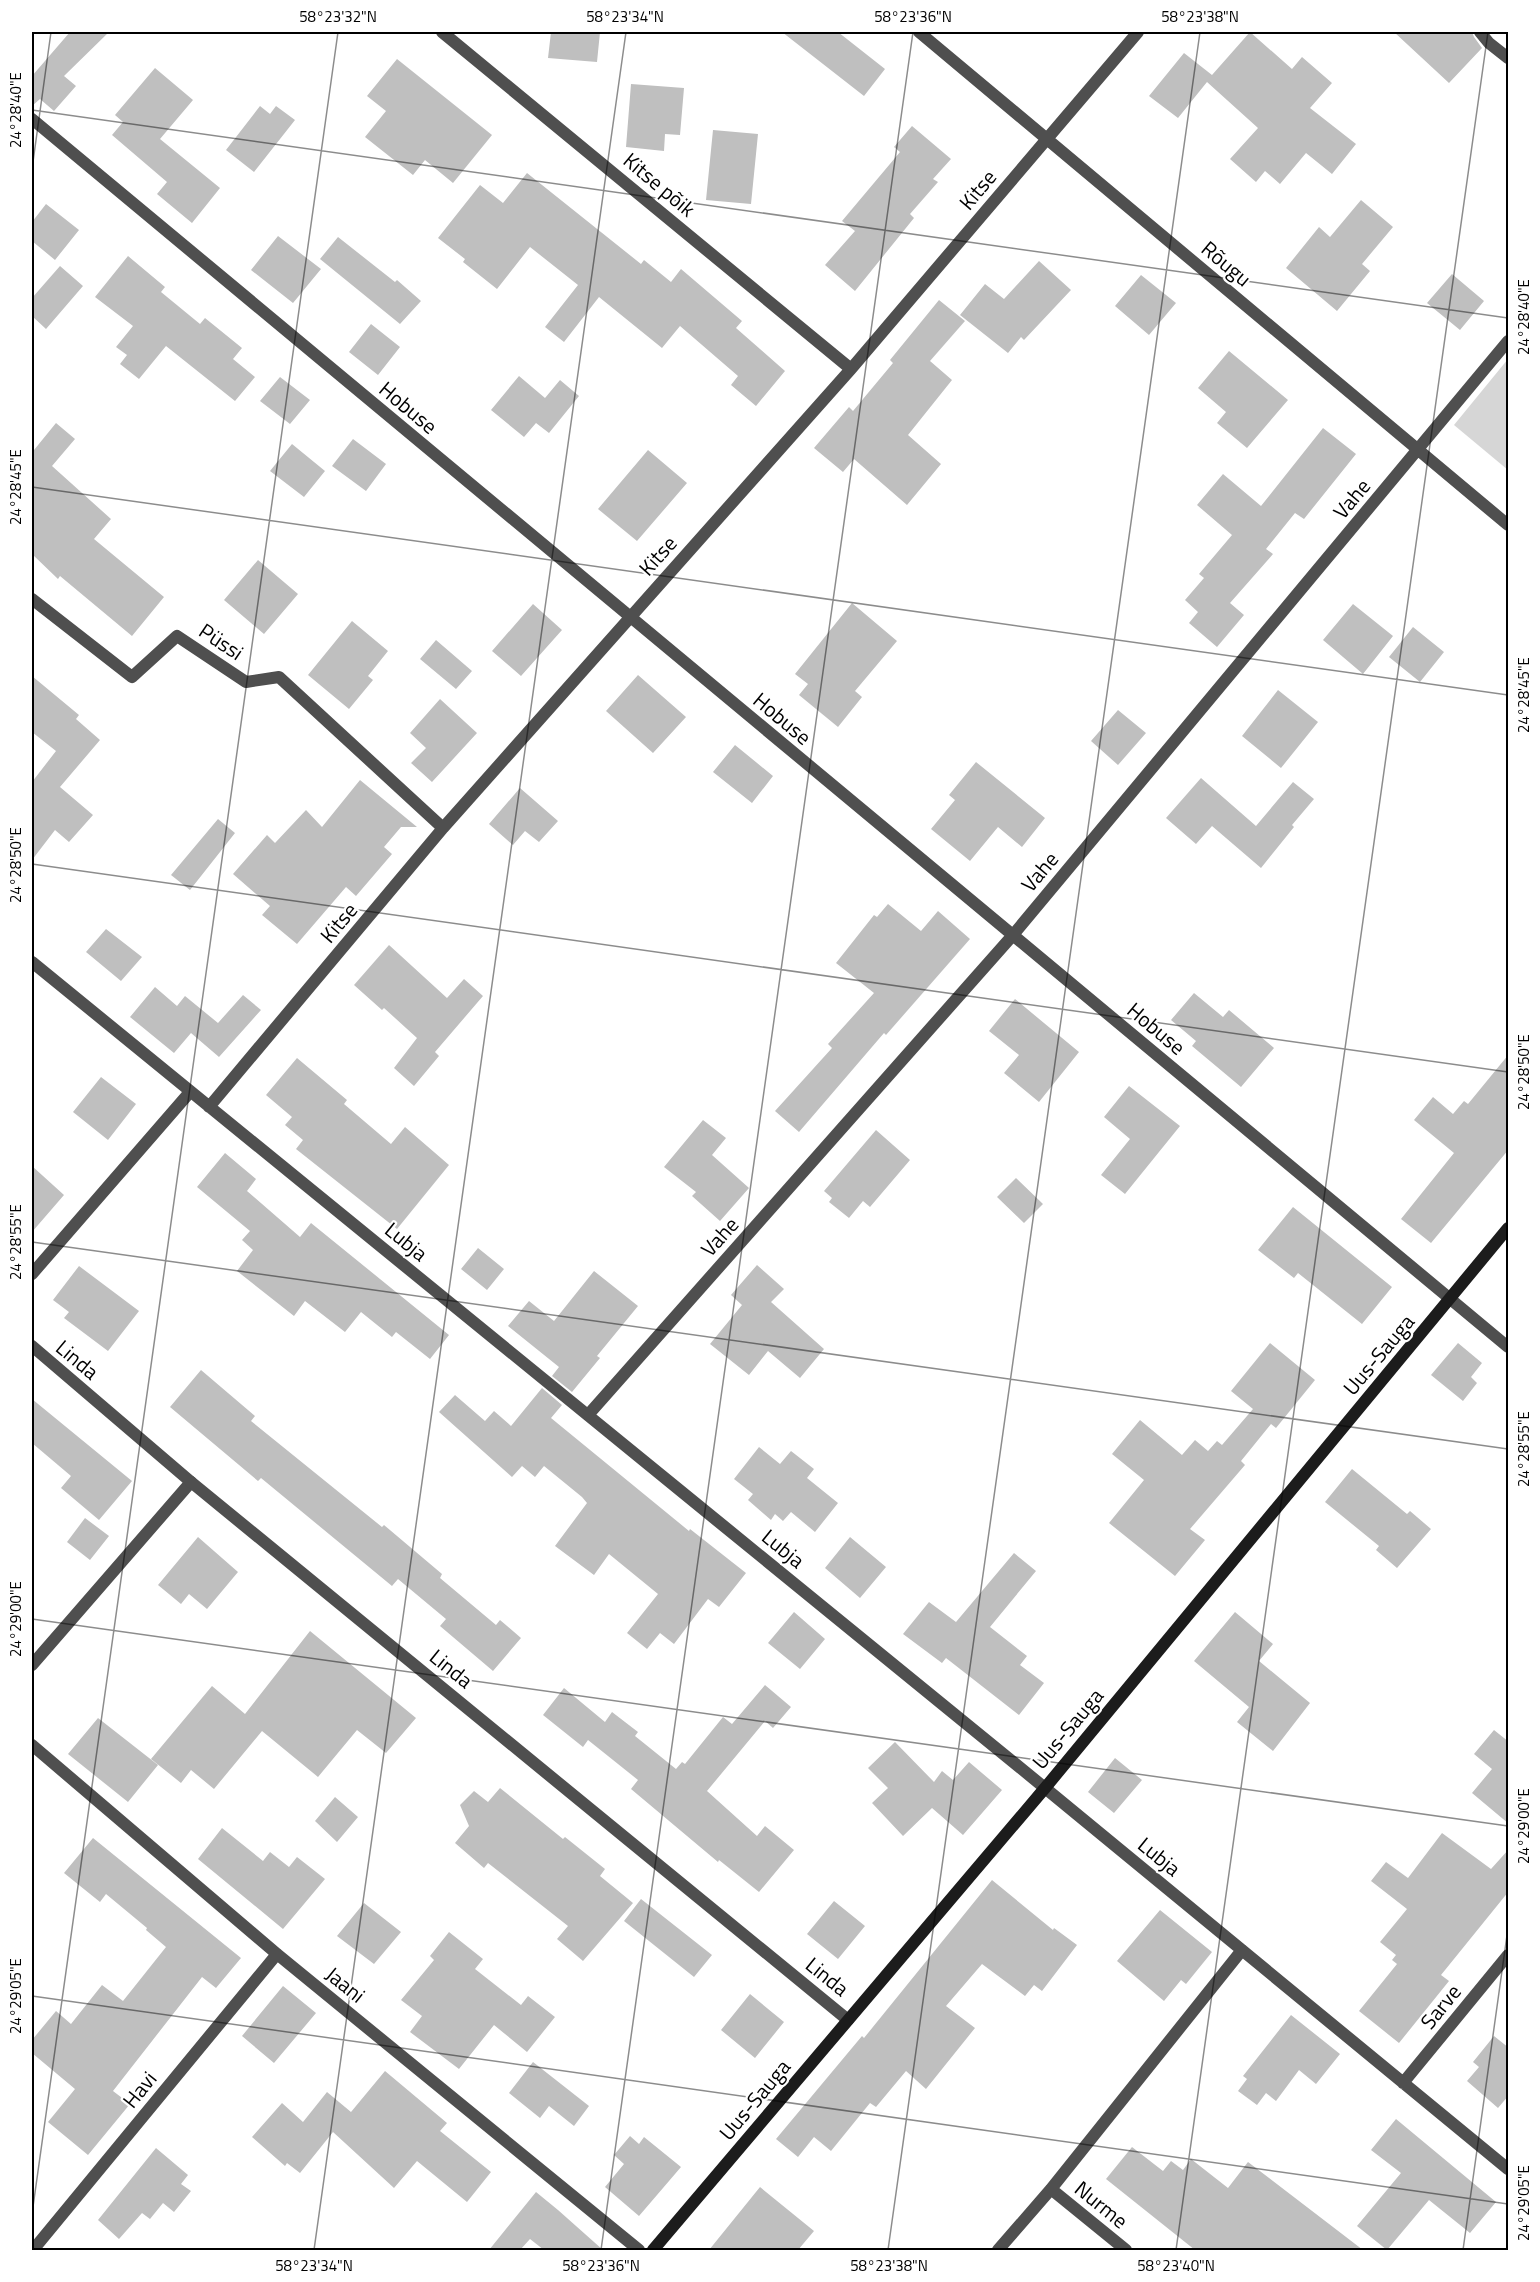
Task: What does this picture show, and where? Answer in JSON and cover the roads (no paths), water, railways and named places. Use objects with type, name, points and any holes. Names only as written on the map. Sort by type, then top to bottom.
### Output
[{"type":"street","name":"Kitse põik","points":[[442,32],[851,369]]},
{"type":"street","name":"Rõugu","points":[[919,32],[1509,525]]},
{"type":"street","name":"Kitse","points":[[209,1107],[443,828],[851,369],[1138,32]]},
{"type":"street","points":[[1480,32],[1489,43],[1509,58]]},
{"type":"street","name":"Hobuse","points":[[32,119],[1509,1347]]},
{"type":"street","name":"Vahe","points":[[588,1415],[1013,935],[1509,341]]},
{"type":"street","name":"Püssi","points":[[32,599],[132,677],[177,636],[246,682],[279,677],[443,828]]},
{"type":"street","name":"Lubja","points":[[32,962],[1509,2169]]},
{"type":"street","points":[[32,1274],[190,1092]]},
{"type":"street","name":"Uus-Sauga","points":[[653,2250],[1044,1788],[1509,1228]]},
{"type":"street","name":"Linda","points":[[32,1346],[191,1482],[848,2020]]},
{"type":"street","points":[[32,1665],[191,1482]]},
{"type":"street","name":"Jaani","points":[[32,1745],[277,1954],[639,2250]]},
{"type":"street","points":[[998,2250],[1051,2189],[1242,1950]]},
{"type":"street","name":"Havi","points":[[33,2250],[277,1954]]},
{"type":"street","name":"Sarve","points":[[1403,2083],[1509,1955]]},
{"type":"street","name":"Nurme","points":[[1051,2189],[1126,2250]]}]
